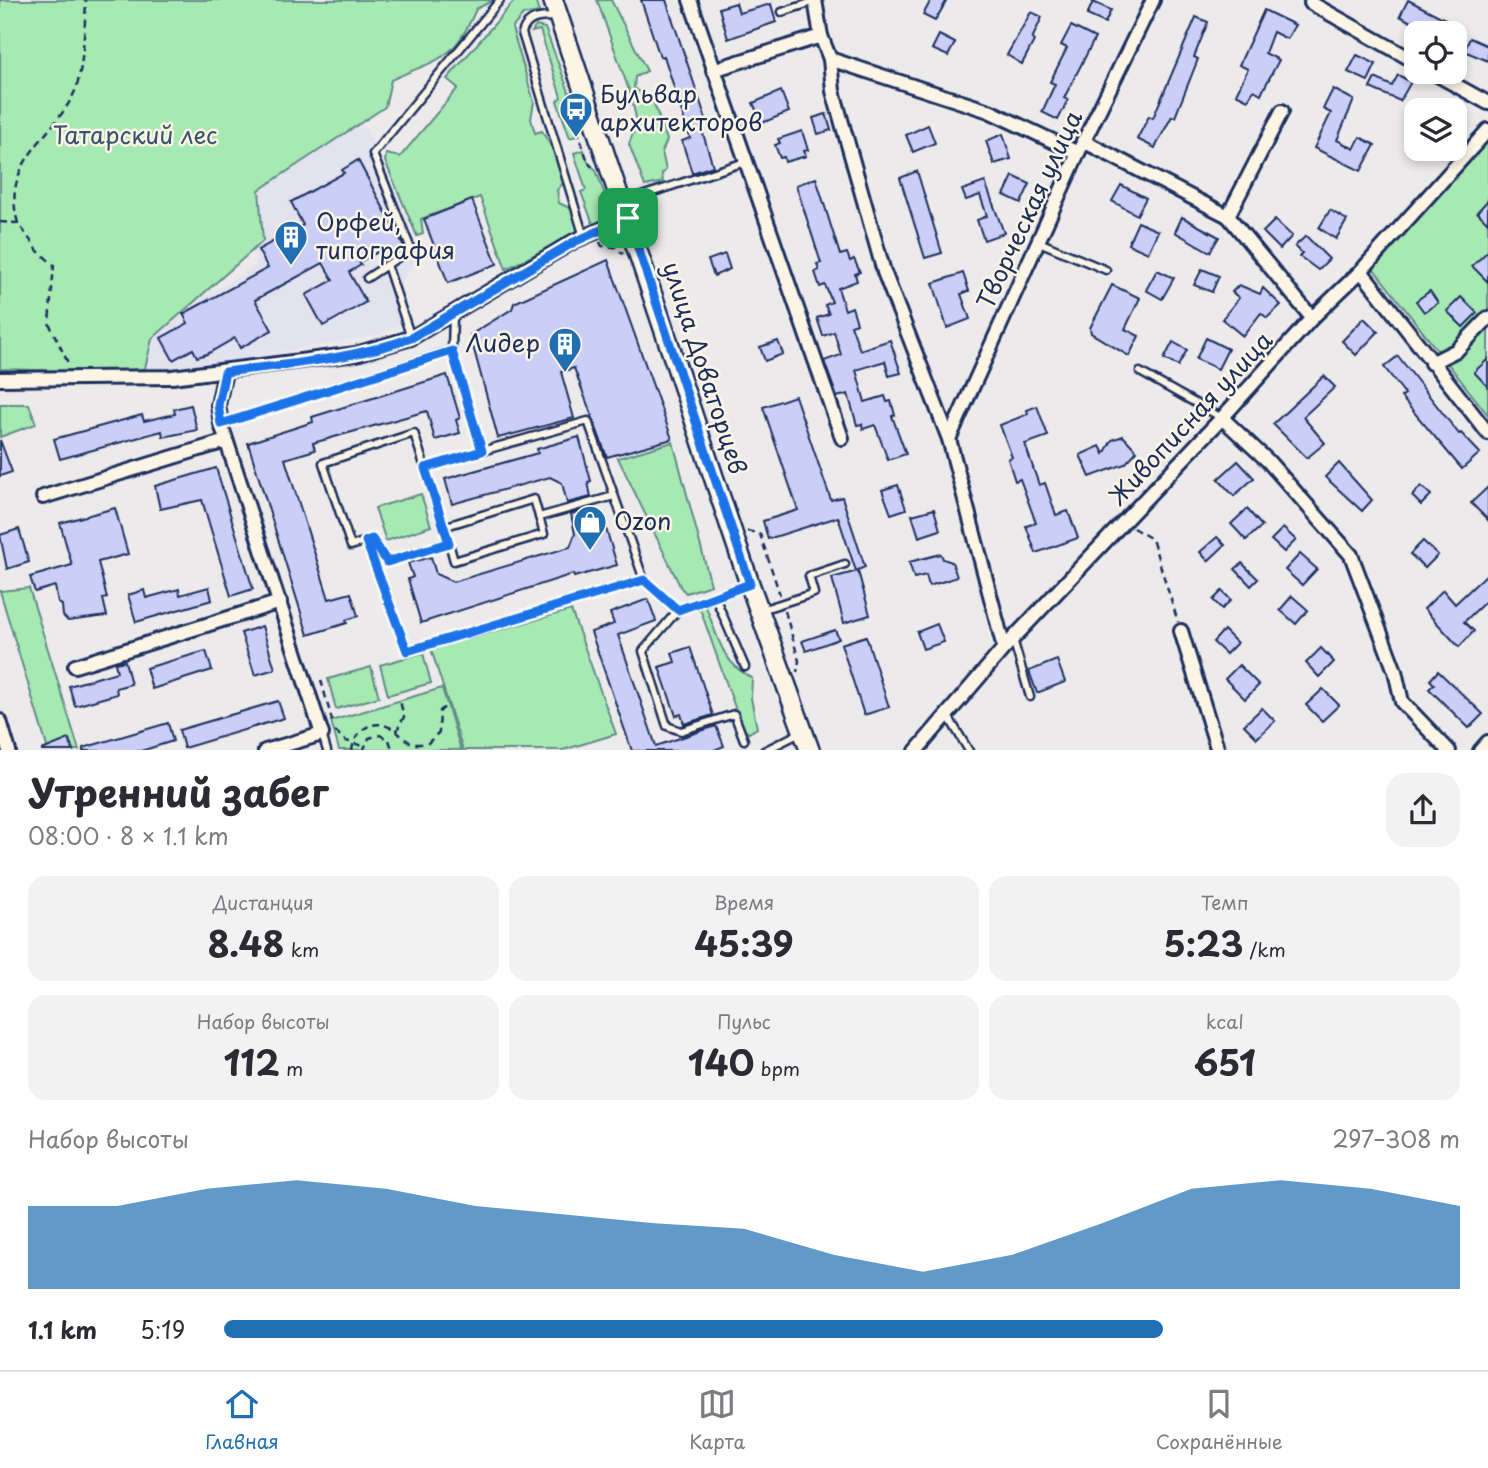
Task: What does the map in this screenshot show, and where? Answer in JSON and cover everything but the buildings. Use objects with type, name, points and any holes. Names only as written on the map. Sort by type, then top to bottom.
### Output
[{"type":"main road","name":"улица Доваторцев","points":[[556,8],[750,584],[810,750]]},
{"type":"street","points":[[690,0],[842,438]]},
{"type":"street","name":"Творческая улица","points":[[949,439],[1037,241],[1153,0]]},
{"type":"street","points":[[815,1],[821,36],[830,59],[833,91],[884,271],[949,439],[1009,643]]},
{"type":"street","points":[[1311,3],[1404,55]]},
{"type":"street","points":[[713,70],[821,36]]},
{"type":"street","points":[[830,59],[989,111],[1081,147],[1228,216],[1312,318]]},
{"type":"street","points":[[1454,84],[1488,103]]},
{"type":"street","points":[[1228,216],[1282,111]]},
{"type":"street","name":"Живописная улица","points":[[917,750],[1009,643],[1222,418],[1312,318],[1361,271],[1488,130]]},
{"type":"street","points":[[0,379],[125,380],[225,372],[356,354],[411,338],[626,210]]},
{"type":"street","points":[[1361,271],[1488,433]]},
{"type":"street","points":[[1431,363],[1457,350],[1488,318]]},
{"type":"street","points":[[225,372],[218,405],[221,424],[321,734],[268,750]]},
{"type":"street","points":[[1222,418],[1268,461],[1352,555],[1395,671],[1402,702],[1448,750]]},
{"type":"street","points":[[43,497],[226,441]]},
{"type":"street","points":[[75,666],[280,602]]},
{"type":"street","points":[[1181,631],[1218,750]]},
{"type":"street","points":[[0,721],[9,750]]},
{"type":"lane","points":[[367,278],[411,249],[373,154],[500,0]]},
{"type":"lane","points":[[782,12],[815,1]]},
{"type":"lane","points":[[556,8],[525,24],[522,33],[584,237]]},
{"type":"lane","points":[[626,210],[745,163]]},
{"type":"lane","points":[[1037,241],[1106,270]]},
{"type":"lane","points":[[387,265],[411,338]]},
{"type":"lane","points":[[453,313],[452,351],[482,451]]},
{"type":"lane","points":[[221,424],[452,351]]},
{"type":"lane","points":[[1140,372],[1222,418]]},
{"type":"lane","points":[[366,541],[407,651],[644,580],[588,421],[425,468]]},
{"type":"lane","points":[[443,527],[534,499],[544,534],[454,561],[449,543],[443,527],[414,433],[323,463],[351,546],[372,539],[387,562],[449,543]]},
{"type":"lane","points":[[539,517],[614,496]]},
{"type":"lane","points":[[760,611],[814,593],[808,576],[845,564]]},
{"type":"lane","points":[[744,740],[734,714],[681,730],[667,726],[643,651],[678,610],[750,584]]},
{"type":"lane","points":[[715,597],[746,667]]},
{"type":"lane","points":[[1009,643],[1030,697]]},
{"type":"lane","points":[[948,716],[968,750]]},
{"type":"lane","points":[[766,750],[803,731]]},
{"type":"lane","points":[[321,734],[327,750]]},
{"type":"path","points":[[79,380],[62,355],[49,323],[54,265],[38,251],[18,223],[13,207],[19,172],[43,132],[71,98],[78,82],[86,0]]},
{"type":"path","points":[[0,222],[18,223]]},
{"type":"path","points":[[1124,523],[1152,539],[1181,631]]},
{"type":"path","points":[[644,580],[678,610]]},
{"type":"path","points":[[321,680],[335,731],[363,748],[369,738],[380,735],[389,740],[393,750]]},
{"type":"path","points":[[396,732],[404,717],[400,701]]},
{"type":"path","points":[[352,750],[353,743],[362,729],[376,723],[413,744],[427,744],[439,733],[440,711],[447,705]]},
{"type":"shaded area","points":[[364,125],[384,164],[419,249],[419,257],[398,287],[412,320],[376,335],[206,365],[147,371],[143,332],[256,266],[257,184]]},
{"type":"green space","name":"Татарский лес","points":[[0,0],[494,0],[476,9],[460,40],[443,56],[391,80],[385,107],[259,190],[263,241],[152,339],[145,368],[128,373],[0,369]]},
{"type":"green space","points":[[515,0],[535,0],[539,12],[523,15],[512,28],[534,102],[531,119],[535,133],[542,131],[555,153],[564,182],[557,190],[559,203],[574,210],[580,232],[506,269],[480,197],[421,219],[423,234],[417,236],[385,161],[386,154],[400,157],[458,88],[447,79]]},
{"type":"green space","points":[[597,0],[611,0],[647,71],[635,77],[634,88],[653,101],[667,140],[662,152],[666,170],[662,174],[663,182],[645,186],[629,144],[637,122],[631,96]]},
{"type":"green space","points":[[536,26],[545,28],[578,116],[575,124],[579,135],[570,138],[557,101],[561,97],[540,30],[532,32]]},
{"type":"green space","points":[[1488,139],[1488,415],[1373,268]]},
{"type":"green space","points":[[584,150],[588,162],[596,170],[610,210],[607,218],[593,224],[581,192],[586,190],[574,153]]},
{"type":"green space","points":[[0,404],[29,404],[36,424],[0,437]]},
{"type":"green space","points":[[673,442],[711,585],[686,593],[681,588],[618,458]]},
{"type":"green space","points":[[421,494],[431,526],[386,541],[375,508]]},
{"type":"green space","points":[[29,588],[79,750],[48,750],[0,591]]},
{"type":"green space","points":[[705,604],[721,647],[733,664],[752,678],[751,698],[757,728],[749,733],[743,730],[699,606]]},
{"type":"green space","points":[[571,610],[616,734],[563,750],[463,750],[431,649]]},
{"type":"green space","points":[[423,653],[431,683],[388,695],[380,665]]},
{"type":"green space","points":[[371,667],[379,697],[336,709],[328,679]]},
{"type":"green space","points":[[442,688],[461,750],[339,750],[331,721]]},
{"type":"place","name":"Бульвар архитекторов","points":[[576,139]]},
{"type":"place","name":"Орфей, типография","points":[[291,267]]},
{"type":"place","name":"Лидер","points":[[565,374]]},
{"type":"place","name":"Ozon","points":[[590,552]]},
{"type":"route","points":[[628,218],[750,584],[678,610],[644,580],[407,651],[366,541],[372,539],[387,562],[449,543],[425,468],[482,451],[452,351],[221,424],[218,405],[225,372],[356,354],[411,338],[574,242],[628,218]]}]
